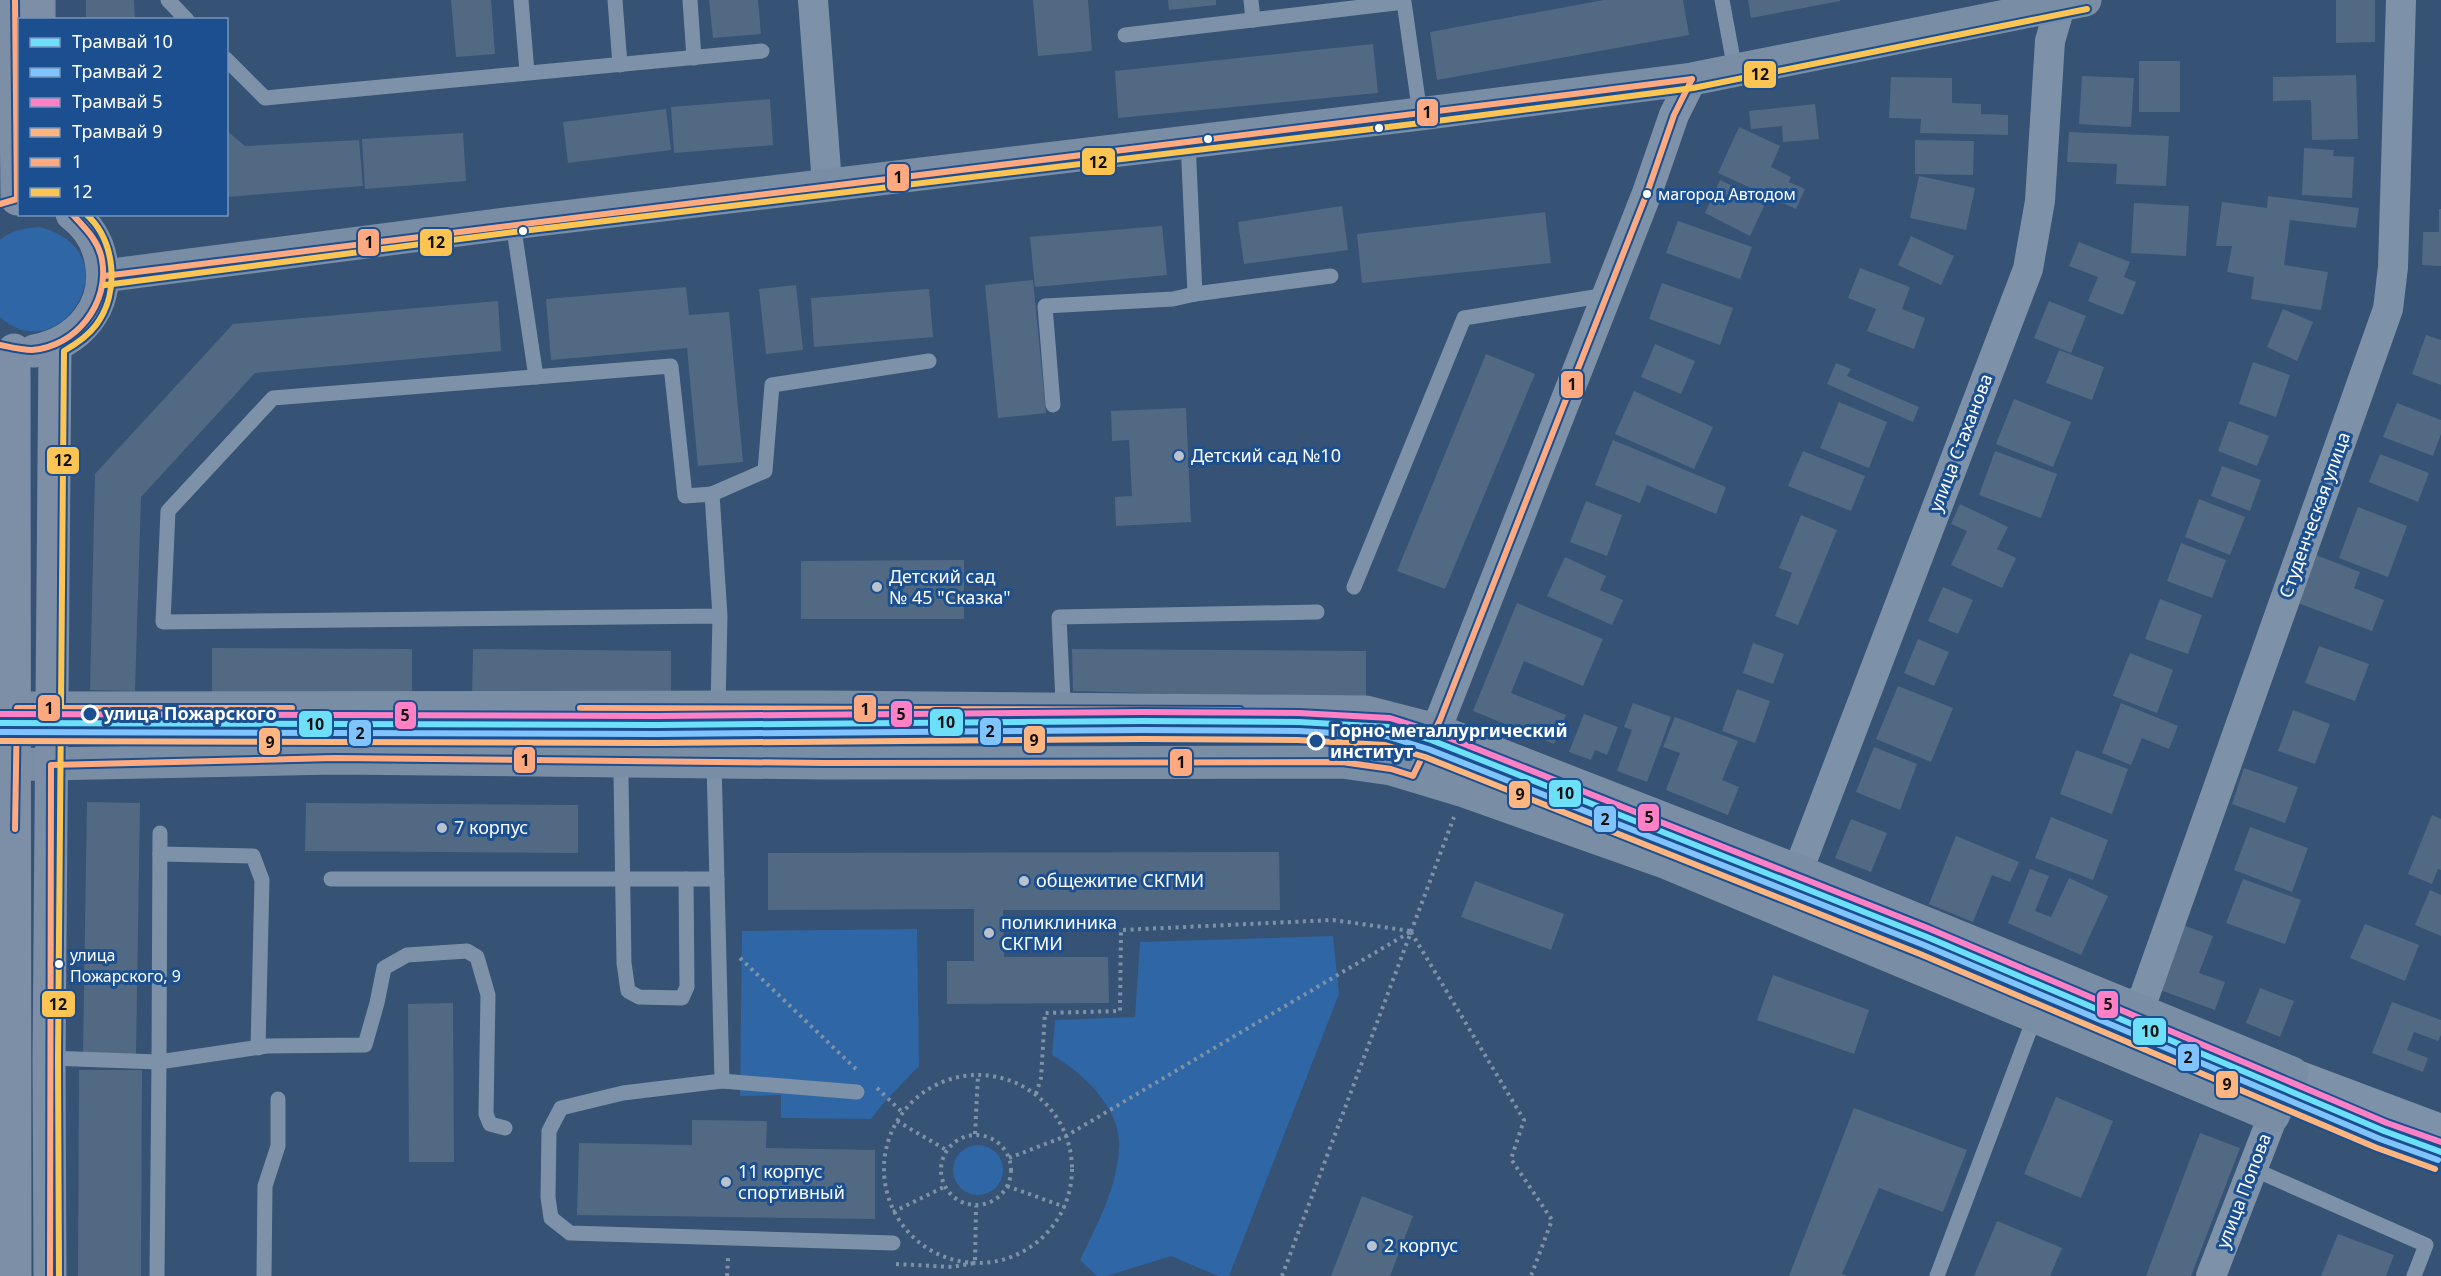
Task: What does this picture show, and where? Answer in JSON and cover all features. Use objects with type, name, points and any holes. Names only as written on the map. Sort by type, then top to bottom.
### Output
[{"type":"main road","points":[[12,201],[15,0]]},
{"type":"main road","points":[[39,0],[39,18]]},
{"type":"main road","points":[[15,1276],[7,1058],[7,348],[35,351],[55,346],[74,335],[90,319],[100,298],[104,276],[98,247],[82,222],[74,216]]},
{"type":"main road","points":[[50,1276],[49,1058],[55,346]]},
{"type":"street","points":[[813,0],[827,184]]},
{"type":"street","name":"Студенческая улица","points":[[2131,1007],[2144,998],[2388,309],[2394,267],[2401,0]]},
{"type":"street","points":[[104,276],[827,184],[1420,114],[1692,79],[2069,2]]},
{"type":"street","name":"улица Стаханова","points":[[1798,871],[2028,269],[2040,201],[2050,41],[2069,2]]},
{"type":"street","points":[[1413,777],[1436,730],[1647,193],[1674,115],[1692,79]]},
{"type":"street","points":[[8,708],[1059,708],[1366,712],[1436,730],[1798,871],[2292,1073],[2441,1129]]},
{"type":"street","points":[[8,765],[334,758],[714,762],[1342,762],[1391,769],[1464,791],[1667,863],[2273,1116]]},
{"type":"street","name":"улица Попова","points":[[2211,1276],[2292,1073]]},
{"type":"lane","points":[[168,0],[186,18]]},
{"type":"lane","points":[[521,0],[527,72]]},
{"type":"lane","points":[[615,0],[620,65]]},
{"type":"lane","points":[[690,0],[694,58]]},
{"type":"lane","points":[[1251,0],[1253,20]]},
{"type":"lane","points":[[1722,0],[1736,70]]},
{"type":"lane","points":[[1125,35],[1404,1],[1420,114]]},
{"type":"lane","points":[[228,61],[265,98],[762,51]]},
{"type":"lane","points":[[1188,142],[1196,294]]},
{"type":"lane","points":[[513,223],[536,377]]},
{"type":"lane","points":[[1053,405],[1045,306],[1173,299],[1331,276]]},
{"type":"lane","points":[[1354,586],[1464,318],[1607,295]]},
{"type":"lane","points":[[720,616],[164,622],[168,510],[273,398],[671,366],[685,496],[712,494],[765,471],[772,385],[929,361]]},
{"type":"lane","points":[[712,494],[720,616],[718,708]]},
{"type":"lane","points":[[1059,708],[1063,701],[1059,616],[1317,612]]},
{"type":"lane","points":[[714,762],[722,1081]]},
{"type":"lane","points":[[621,776],[624,963],[628,992],[639,997],[682,998],[687,987],[686,879]]},
{"type":"lane","points":[[157,1276],[160,833]]},
{"type":"lane","points":[[160,854],[253,856],[262,880],[258,1048]]},
{"type":"lane","points":[[331,879],[717,879]]},
{"type":"lane","points":[[49,1058],[159,1062],[258,1048],[365,1045],[384,968],[407,955],[467,951],[477,957],[488,995],[486,1114],[490,1124],[506,1128]]},
{"type":"lane","points":[[1937,1276],[2035,1016]]},
{"type":"lane","points":[[856,1092],[722,1081],[623,1093],[561,1108],[549,1131],[550,1218],[570,1233],[893,1243]]},
{"type":"lane","points":[[264,1276],[265,1186],[278,1146],[278,1099]]},
{"type":"lane","points":[[2253,1169],[2426,1245],[2414,1276]]},
{"type":"path","points":[[1282,1276],[1464,791]]},
{"type":"path","points":[[1036,1095],[1041,1078],[1045,1013],[1120,1011],[1121,930],[1333,920],[1411,932]]},
{"type":"path","points":[[1009,1158],[1066,1136],[1411,932]]},
{"type":"path","points":[[1411,932],[1524,1120],[1511,1159],[1552,1220],[1531,1276]]},
{"type":"path","points":[[718,946],[736,956],[861,1073]]},
{"type":"path","points":[[975,1134],[978,1075]]},
{"type":"path","points":[[978,1075],[1012,1081],[1036,1095],[1054,1113],[1066,1136],[1072,1156],[1072,1170],[1065,1207],[1056,1222],[1028,1249],[1010,1258],[985,1263],[964,1262],[933,1252],[917,1241],[893,1212],[886,1191],[884,1174],[885,1152],[897,1121],[908,1105],[936,1084],[958,1076],[978,1075]]},
{"type":"path","points":[[870,1081],[903,1113]]},
{"type":"path","points":[[897,1121],[948,1150]]},
{"type":"path","points":[[975,1134],[994,1140],[1004,1148],[1009,1158],[1011,1174],[1007,1186],[993,1201],[976,1206],[962,1202],[950,1193],[942,1170],[948,1150],[963,1138],[975,1134]]},
{"type":"path","points":[[893,1212],[946,1186]]},
{"type":"path","points":[[1007,1186],[1065,1207]]},
{"type":"shaded area","points":[[40,227],[68,241],[83,260],[85,281],[78,302],[64,320],[45,330],[23,330],[0,317],[0,240],[18,230]]},
{"type":"shaded area","points":[[917,929],[919,1066],[871,1119],[781,1118],[781,1095],[740,1096],[742,931]]},
{"type":"shaded area","points":[[1333,936],[1339,994],[1229,1276],[1218,1276],[1171,1256],[1107,1276],[1097,1276],[1080,1260],[1110,1192],[1117,1163],[1118,1134],[1114,1119],[1098,1093],[1076,1071],[1052,1055],[1055,1020],[1135,1017],[1140,942]]},
{"type":"shaded area","points":[[973,1145],[983,1145],[996,1152],[1003,1165],[1003,1175],[996,1188],[983,1195],[973,1195],[964,1191],[957,1184],[953,1175],[953,1165],[957,1156],[964,1149]]},
{"type":"building","points":[[86,0],[134,0],[135,18],[86,18]]},
{"type":"building","points":[[451,0],[491,0],[495,54],[456,57]]},
{"type":"building","points":[[709,0],[758,0],[761,34],[713,38]]},
{"type":"building","points":[[1033,0],[1088,0],[1092,51],[1038,56]]},
{"type":"building","points":[[1168,0],[1216,0],[1216,5],[1169,10]]},
{"type":"building","points":[[1604,0],[1683,0],[1689,35],[1437,80],[1430,32]]},
{"type":"building","points":[[1748,0],[1840,0],[1840,1],[1751,18]]},
{"type":"building","points":[[2336,0],[2375,0],[2375,42],[2336,43]]},
{"type":"building","points":[[1373,44],[1378,93],[1118,118],[1115,71]]},
{"type":"building","points":[[2139,61],[2180,61],[2180,112],[2139,112]]},
{"type":"building","points":[[2356,75],[2358,139],[2312,140],[2311,100],[2273,101],[2273,77]]},
{"type":"building","points":[[2082,76],[2134,78],[2131,127],[2079,124]]},
{"type":"building","points":[[1891,77],[1952,78],[1952,103],[1981,104],[1981,114],[2008,115],[2008,135],[1920,133],[1921,119],[1889,118]]},
{"type":"building","points":[[770,99],[773,145],[674,153],[671,107]]},
{"type":"building","points":[[1815,104],[1819,139],[1783,142],[1782,126],[1751,129],[1749,111]]},
{"type":"building","points":[[666,109],[671,150],[568,163],[563,122]]},
{"type":"building","points":[[1739,127],[1780,146],[1771,167],[1791,177],[1789,182],[1805,189],[1796,209],[1718,173]]},
{"type":"building","points":[[228,132],[245,146],[359,140],[363,186],[228,197]]},
{"type":"building","points":[[2069,132],[2169,136],[2166,186],[2116,184],[2117,164],[2067,162]]},
{"type":"building","points":[[463,133],[466,181],[365,189],[362,139]]},
{"type":"building","points":[[1915,140],[1974,141],[1973,175],[1915,174]]},
{"type":"building","points":[[2304,148],[2334,150],[2333,156],[2354,157],[2352,198],[2302,195]]},
{"type":"building","points":[[1919,176],[1975,188],[1966,230],[1910,218]]},
{"type":"building","points":[[1720,180],[1766,202],[1750,236],[1705,213]]},
{"type":"building","points":[[2268,196],[2359,208],[2356,228],[2290,220],[2284,265],[2328,272],[2321,310],[2251,299],[2254,277],[2227,272],[2232,246],[2216,246],[2222,202],[2267,208]]},
{"type":"building","points":[[2134,203],[2189,206],[2186,256],[2131,253]]},
{"type":"building","points":[[1342,206],[1348,250],[1244,264],[1238,222]]},
{"type":"building","points":[[2439,209],[2441,209],[2441,266],[2422,265],[2423,232],[2439,232]]},
{"type":"building","points":[[1545,212],[1551,263],[1362,283],[1357,234]]},
{"type":"building","points":[[1678,221],[1752,247],[1740,279],[1666,253]]},
{"type":"building","points":[[1162,226],[1167,275],[1035,287],[1030,237]]},
{"type":"building","points":[[1911,236],[1954,256],[1941,285],[1898,265]]},
{"type":"building","points":[[2079,242],[2130,262],[2124,277],[2136,282],[2123,315],[2088,301],[2098,277],[2069,266]]},
{"type":"building","points":[[1860,268],[1910,287],[1902,309],[1925,318],[1914,349],[1867,331],[1876,309],[1848,298]]},
{"type":"building","points":[[1033,280],[1046,413],[998,418],[985,285]]},
{"type":"building","points":[[1662,283],[1733,308],[1720,345],[1649,319]]},
{"type":"building","points":[[796,285],[803,350],[766,354],[759,289]]},
{"type":"building","points":[[686,287],[689,315],[729,312],[743,462],[698,466],[687,348],[551,360],[546,299]]},
{"type":"building","points":[[929,289],[933,337],[814,347],[811,298]]},
{"type":"building","points":[[498,301],[501,351],[255,373],[141,497],[135,691],[90,690],[95,474],[233,324]]},
{"type":"building","points":[[2049,301],[2086,316],[2071,353],[2034,338]]},
{"type":"building","points":[[2283,309],[2313,322],[2297,361],[2267,347]]},
{"type":"building","points":[[2426,335],[2441,340],[2441,385],[2412,374]]},
{"type":"building","points":[[1655,344],[1695,361],[1681,394],[1641,377]]},
{"type":"building","points":[[2059,350],[2104,367],[2092,400],[2046,383]]},
{"type":"building","points":[[1486,354],[1535,374],[1445,589],[1397,571]]},
{"type":"building","points":[[2253,362],[2290,375],[2276,417],[2239,404]]},
{"type":"building","points":[[1836,363],[1851,369],[1847,376],[1919,407],[1913,422],[1827,384]]},
{"type":"building","points":[[1634,391],[1713,427],[1694,469],[1615,434]]},
{"type":"building","points":[[2014,399],[2071,422],[2053,467],[1996,444]]},
{"type":"building","points":[[1839,402],[1887,422],[1869,468],[1820,448]]},
{"type":"building","points":[[2397,403],[2441,420],[2441,434],[2433,456],[2383,437]]},
{"type":"building","points":[[1186,408],[1191,522],[1116,526],[1115,497],[1132,496],[1129,440],[1112,441],[1111,411]]},
{"type":"building","points":[[2229,421],[2269,436],[2257,466],[2218,451]]},
{"type":"building","points":[[1613,440],[1726,487],[1716,514],[1647,485],[1640,503],[1595,485]]},
{"type":"building","points":[[1803,451],[1865,476],[1851,511],[1788,486]]},
{"type":"building","points":[[1995,451],[2057,474],[2041,518],[1979,495]]},
{"type":"building","points":[[2380,454],[2429,473],[2418,502],[2369,482]]},
{"type":"building","points":[[2222,466],[2261,480],[2250,511],[2211,496]]},
{"type":"building","points":[[2199,499],[2245,517],[2230,555],[2185,537]]},
{"type":"building","points":[[1586,501],[1622,515],[1607,556],[1570,542]]},
{"type":"building","points":[[1960,504],[2008,527],[1997,549],[2016,558],[2002,588],[1951,565],[1967,531],[1951,524]]},
{"type":"building","points":[[2358,507],[2407,526],[2388,577],[2339,558]]},
{"type":"building","points":[[1801,515],[1837,530],[1798,625],[1775,616],[1792,573],[1779,568]]},
{"type":"building","points":[[2181,543],[2226,560],[2212,598],[2167,581]]},
{"type":"building","points":[[2316,555],[2360,572],[2354,588],[2384,600],[2372,631],[2298,603]]},
{"type":"building","points":[[1565,557],[1606,576],[1600,590],[1623,600],[1612,625],[1547,596]]},
{"type":"building","points":[[964,560],[964,619],[801,619],[801,561]]},
{"type":"building","points":[[1943,587],[1973,600],[1958,634],[1928,621]]},
{"type":"building","points":[[2160,599],[2202,615],[2188,654],[2145,639]]},
{"type":"building","points":[[1517,603],[1603,639],[1583,686],[1524,661],[1511,693],[1566,715],[1554,744],[1473,711]]},
{"type":"building","points":[[1918,639],[1949,652],[1934,686],[1904,673]]},
{"type":"building","points":[[1753,643],[1784,654],[1773,684],[1743,673]]},
{"type":"building","points":[[2319,646],[2369,664],[2355,701],[2305,683]]},
{"type":"building","points":[[212,648],[412,649],[412,697],[212,697]]},
{"type":"building","points":[[473,649],[671,651],[671,700],[472,697]]},
{"type":"building","points":[[1072,649],[1366,651],[1366,699],[1073,691]]},
{"type":"building","points":[[2130,653],[2173,670],[2157,713],[2113,696]]},
{"type":"building","points":[[1898,686],[1953,708],[1931,762],[1876,739]]},
{"type":"building","points":[[1737,689],[1770,701],[1755,743],[1722,731]]},
{"type":"building","points":[[1633,703],[1671,717],[1647,782],[1617,771],[1632,730],[1624,727]]},
{"type":"building","points":[[2121,703],[2178,726],[2169,749],[2142,738],[2131,765],[2102,753]]},
{"type":"building","points":[[2293,710],[2330,724],[2315,764],[2278,751]]},
{"type":"building","points":[[1584,714],[1618,727],[1607,755],[1595,750],[1591,760],[1569,752]]},
{"type":"building","points":[[1675,717],[1738,741],[1722,780],[1739,787],[1728,815],[1666,790],[1680,753],[1663,747]]},
{"type":"building","points":[[1874,747],[1917,764],[1900,810],[1856,792]]},
{"type":"building","points":[[2076,750],[2128,769],[2112,814],[2060,794]]},
{"type":"building","points":[[2244,768],[2298,787],[2285,823],[2232,804]]},
{"type":"building","points":[[87,802],[140,803],[136,1055],[83,1054]]},
{"type":"building","name":"7 корпус","points":[[306,803],[578,805],[578,853],[305,851]]},
{"type":"building","points":[[2432,815],[2441,819],[2441,870],[2438,869],[2432,884],[2408,874]]},
{"type":"building","points":[[2051,817],[2108,840],[2093,880],[2035,858]]},
{"type":"building","points":[[1851,819],[1887,833],[1871,872],[1835,858]]},
{"type":"building","points":[[2250,827],[2308,848],[2292,892],[2234,870]]},
{"type":"building","points":[[1956,836],[2019,862],[2010,882],[1992,875],[1973,922],[1929,904]]},
{"type":"building","name":"общежитие СКГМИ","points":[[1279,852],[1280,910],[1003,910],[1004,957],[1108,957],[1109,1003],[947,1004],[947,961],[974,961],[974,909],[768,910],[768,853]]},
{"type":"building","points":[[2030,869],[2049,876],[2035,911],[2051,917],[2069,878],[2108,896],[2081,955],[2008,923]]},
{"type":"building","points":[[2243,879],[2301,900],[2285,944],[2226,923]]},
{"type":"building","points":[[1475,881],[1564,914],[1551,950],[1461,917]]},
{"type":"building","points":[[2430,890],[2441,895],[2441,936],[2415,925]]},
{"type":"building","points":[[2365,924],[2419,945],[2405,981],[2350,958]]},
{"type":"building","points":[[2183,925],[2213,936],[2199,973],[2225,982],[2215,1010],[2160,990]]},
{"type":"building","points":[[1773,975],[1869,1010],[1854,1054],[1757,1020]]},
{"type":"building","points":[[2260,988],[2294,1001],[2280,1037],[2246,1023]]},
{"type":"building","points":[[2392,1002],[2441,1020],[2441,1035],[2438,1041],[2414,1032],[2407,1050],[2428,1058],[2423,1072],[2372,1053]]},
{"type":"building","points":[[453,1003],[454,1162],[409,1162],[408,1004]]},
{"type":"building","points":[[79,1070],[142,1070],[141,1276],[78,1276]]},
{"type":"building","points":[[2056,1097],[2113,1121],[2081,1198],[2024,1174]]},
{"type":"building","points":[[1854,1108],[1967,1150],[1943,1212],[1879,1188],[1842,1274],[1847,1276],[1789,1276]]},
{"type":"building","name":"11 корпус спортивный","points":[[692,1120],[767,1121],[766,1148],[875,1150],[875,1219],[577,1215],[579,1143],[692,1145]]},
{"type":"building","points":[[2200,1133],[2240,1148],[2191,1276],[2146,1276]]},
{"type":"building","name":"2 корпус","points":[[1362,1196],[1413,1216],[1390,1276],[1331,1276]]},
{"type":"building","points":[[1997,1221],[2062,1248],[2050,1276],[1974,1276]]},
{"type":"building","points":[[2338,1234],[2394,1255],[2386,1276],[2321,1276]]},
{"type":"tram line","name":"5","points":[[0,714],[657,716],[1142,712],[1299,713],[1390,718],[1434,732],[1930,929],[2387,1123],[2441,1142]]},
{"type":"tram line","name":"10","points":[[0,723],[657,725],[1142,721],[1299,722],[1388,727],[1431,740],[1927,937],[2384,1131],[2441,1152]]},
{"type":"tram line","name":"2","points":[[0,732],[657,734],[1142,730],[1299,731],[1386,736],[1428,749],[1924,945],[2380,1139],[2438,1160]]},
{"type":"tram line","name":"9","points":[[0,741],[657,743],[1142,739],[1298,740],[1385,745],[1425,757],[1920,954],[2377,1148],[2435,1169]]},
{"type":"transit line","name":"1","points":[[0,204],[17,199],[15,0]]},
{"type":"transit line","name":"12","points":[[105,285],[514,232],[1693,88],[2087,9]]},
{"type":"transit line","name":"1","points":[[104,276],[1692,79]]},
{"type":"transit line","name":"1","points":[[50,1276],[51,765],[334,758],[825,763],[1342,762],[1391,769],[1413,776],[1440,720],[1647,193],[1674,115],[1692,79]]},
{"type":"transit line","name":"1","points":[[0,345],[28,350],[48,347],[76,332],[95,307],[101,292],[102,260],[91,235],[74,216]]},
{"type":"transit line","name":"12","points":[[59,1276],[58,1058],[64,351],[82,340],[96,325],[104,312],[111,283],[109,253],[104,238],[88,216]]},
{"type":"transit line","name":"1","points":[[15,829],[17,708],[292,708]]},
{"type":"transit line","name":"1","points":[[580,708],[1240,710]]},
{"type":"place","name":"магород Автодом","points":[[1647,194]]},
{"type":"place","name":"Детский сад №10","points":[[1179,456]]},
{"type":"place","name":"Детский сад № 45 \"Сказка\"","points":[[877,587]]},
{"type":"place","name":"улица Пожарского","points":[[90,714]]},
{"type":"place","name":"Горно-металлургический институт","points":[[1316,741]]},
{"type":"place","name":"7 корпус","points":[[442,828]]},
{"type":"place","name":"общежитие СКГМИ","points":[[1024,881]]},
{"type":"place","name":"поликлиника СКГМИ","points":[[989,933]]},
{"type":"place","name":"улица Пожарского, 9","points":[[59,964]]},
{"type":"place","name":"11 корпус спортивный","points":[[726,1182]]},
{"type":"place","name":"2 корпус","points":[[1372,1246]]}]
